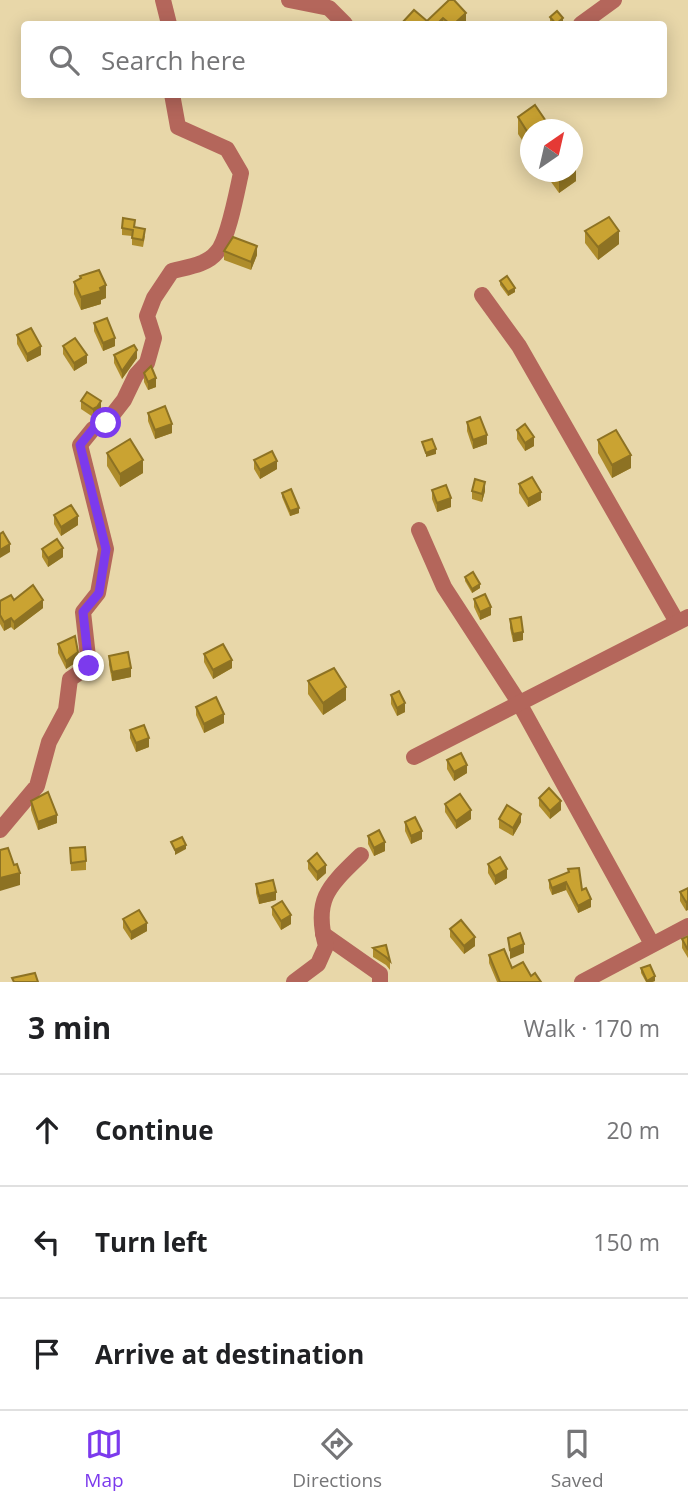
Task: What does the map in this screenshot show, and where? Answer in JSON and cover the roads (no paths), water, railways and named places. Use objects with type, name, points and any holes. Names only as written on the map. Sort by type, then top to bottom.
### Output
[{"type":"street","points":[[163,0],[168,21]]},
{"type":"street","points":[[289,0],[330,9],[342,21]]},
{"type":"street","points":[[586,21],[614,0]]},
{"type":"street","points":[[0,830],[37,786],[49,742],[66,710],[70,679],[89,666],[83,612],[99,593],[106,549],[80,445],[93,429],[106,423],[124,400],[136,375],[147,363],[154,338],[147,316],[154,298],[172,271],[199,265],[218,252],[232,213],[241,173],[227,149],[178,127],[173,98]]},
{"type":"street","points":[[414,757],[519,701],[683,620],[519,346],[482,295]]},
{"type":"street","points":[[419,530],[444,587],[519,701],[652,944]]},
{"type":"street","points":[[294,982],[318,964],[326,946],[320,924],[327,888],[360,855]]},
{"type":"street","points":[[582,982],[688,926]]},
{"type":"street","points":[[323,934],[380,974],[380,982]]}]
